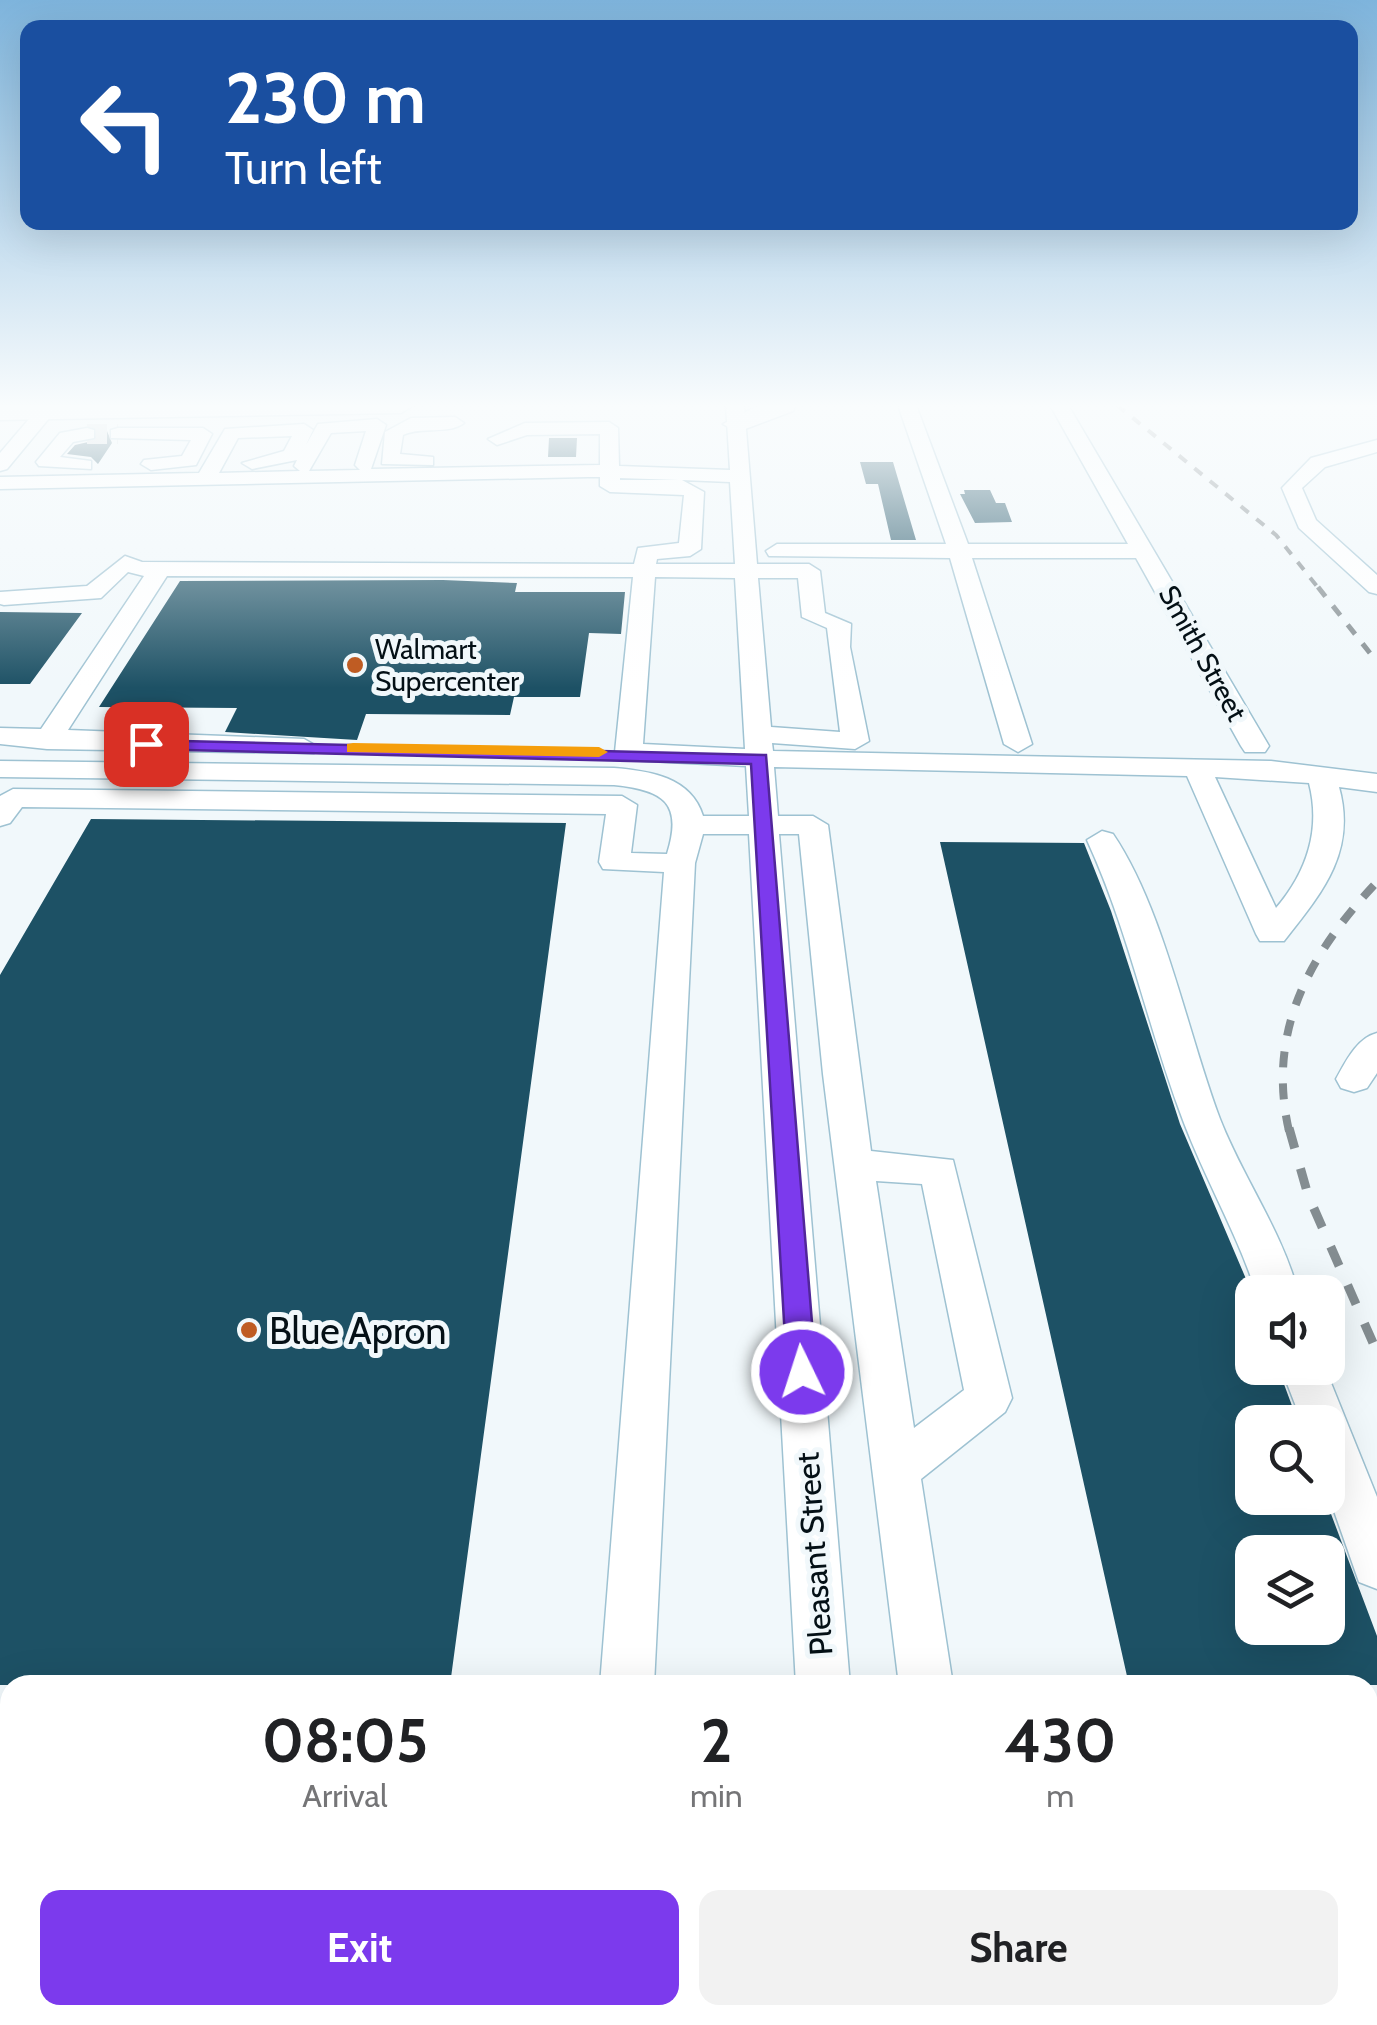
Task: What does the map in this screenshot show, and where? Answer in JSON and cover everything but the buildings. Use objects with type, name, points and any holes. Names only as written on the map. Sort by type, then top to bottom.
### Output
[{"type":"street","points":[[629,752],[646,552],[690,549],[693,500]]},
{"type":"street","name":"Pleasant Street","points":[[740,500],[822,1675]]},
{"type":"street","points":[[941,500],[1018,744]]},
{"type":"street","name":"Smith Street","points":[[1116,500],[1255,746]]},
{"type":"street","points":[[1297,500],[1307,523],[1377,586]]},
{"type":"street","points":[[4,598],[78,598],[93,593],[125,563],[130,568],[160,569],[643,570],[959,550],[1146,550]]},
{"type":"street","points":[[0,736],[47,741],[629,752],[856,741],[838,648],[839,624],[814,617],[809,571],[744,561]]},
{"type":"street","points":[[47,741],[160,569]]},
{"type":"street","points":[[758,746],[1197,768],[1377,783]]},
{"type":"street","points":[[1197,768],[1272,934],[1316,881],[1331,811],[1322,776]]},
{"type":"street","points":[[10,789],[580,774],[634,778],[677,792],[688,806],[691,826],[680,863],[628,1675]]},
{"type":"street","points":[[10,789],[622,806],[614,862],[680,863]]},
{"type":"street","points":[[691,826],[813,825],[854,1164],[925,1675]]},
{"type":"street","points":[[1102,840],[1158,981],[1204,1123],[1272,1275]]},
{"type":"street","points":[[1354,1079],[1377,1045]]},
{"type":"street","points":[[854,1164],[940,1172],[989,1398],[896,1470]]},
{"type":"street","points":[[1345,1477],[1377,1564]]},
{"type":"railway","points":[[1233,500],[1276,535],[1320,590]]},
{"type":"railway","points":[[1318,587],[1377,662]]},
{"type":"railway","points":[[1289,1131],[1283,1095],[1284,1060],[1299,996],[1332,937],[1377,882]]},
{"type":"railway","points":[[1289,1128],[1308,1195],[1377,1352]]},
{"type":"slow traffic","points":[[353,748],[599,752]]},
{"type":"place","name":"Walmart Supercenter","points":[[355,665]]},
{"type":"place","name":"Blue Apron","points":[[249,1330]]},
{"type":"route","points":[[146,744],[726,755],[759,759],[802,1372]]}]
